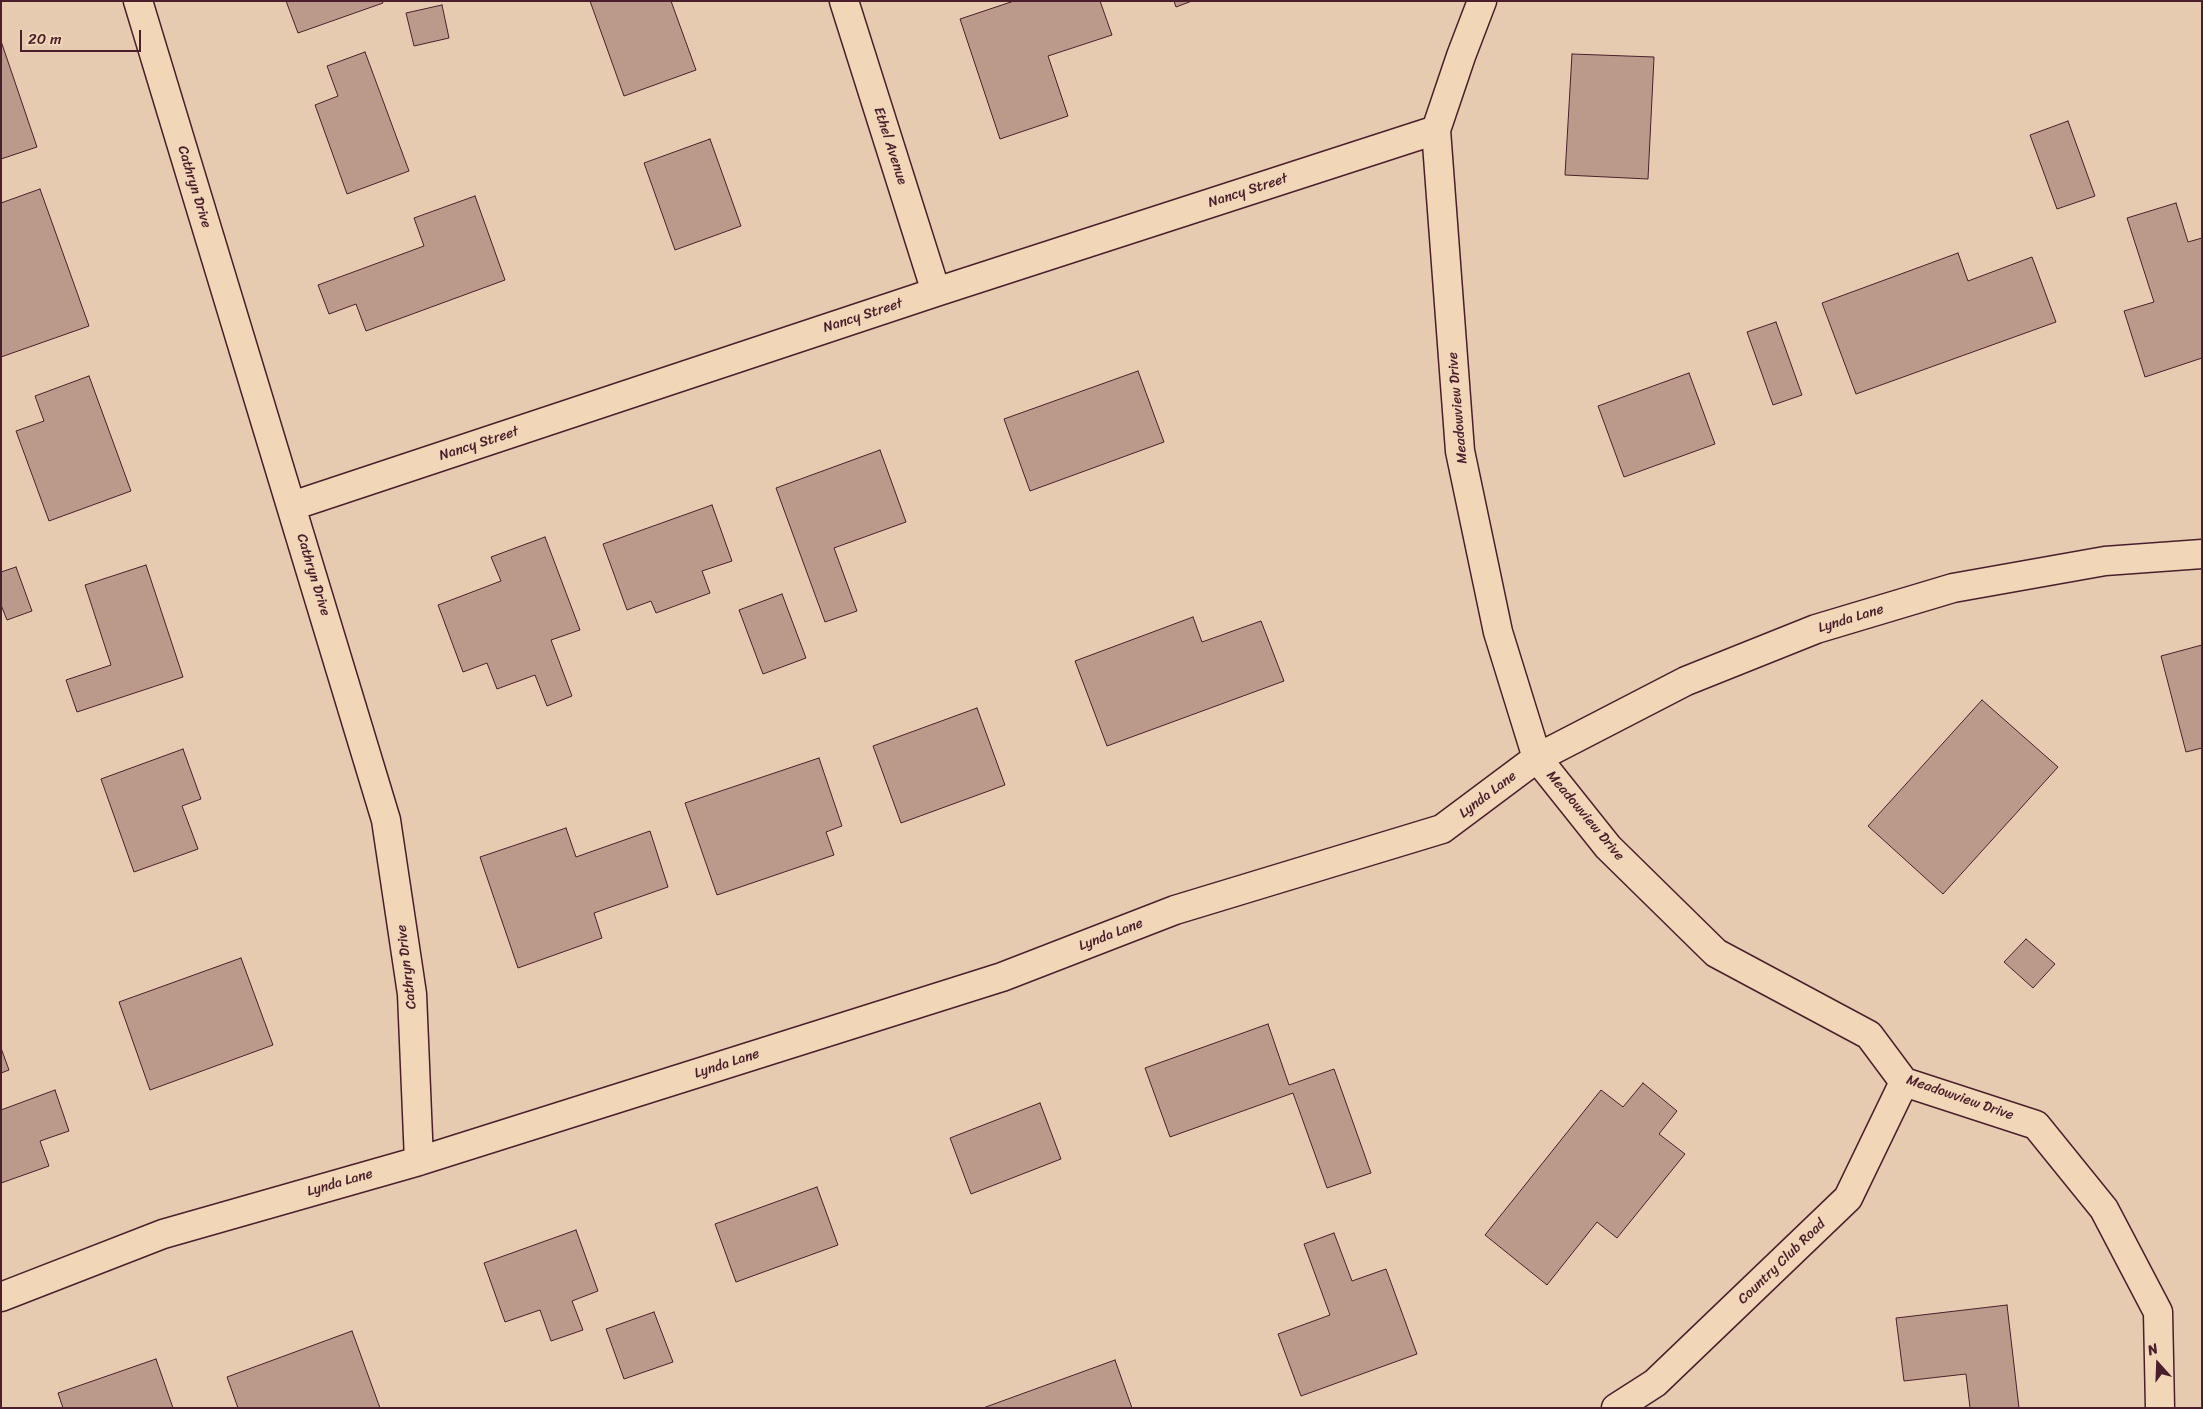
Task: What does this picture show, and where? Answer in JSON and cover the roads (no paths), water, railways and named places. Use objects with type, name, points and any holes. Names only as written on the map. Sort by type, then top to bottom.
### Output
[{"type":"street","name":"Cathryn Drive","points":[[138,1],[386,820],[412,994],[419,1161]]},
{"type":"street","name":"Ethel Avenue","points":[[844,1],[936,292]]},
{"type":"street","name":"Meadowview Drive","points":[[1482,1],[1436,130],[1460,451],[1498,632],[1537,758],[1608,847],[1716,953],[1869,1035],[1904,1082],[2036,1125],[2104,1209],[2158,1312],[2160,1408]]},
{"type":"street","name":"Nancy Street","points":[[292,506],[936,292],[1436,130]]},
{"type":"street","name":"Lynda Lane","points":[[1,1297],[164,1234],[419,1161],[1002,977],[1175,910],[1442,829],[1537,758],[1686,681],[1816,629],[1953,588],[2105,561],[2202,554]]},
{"type":"street","name":"Country Club Road","points":[[1616,1408],[1655,1383],[1848,1198],[1904,1082]]}]
